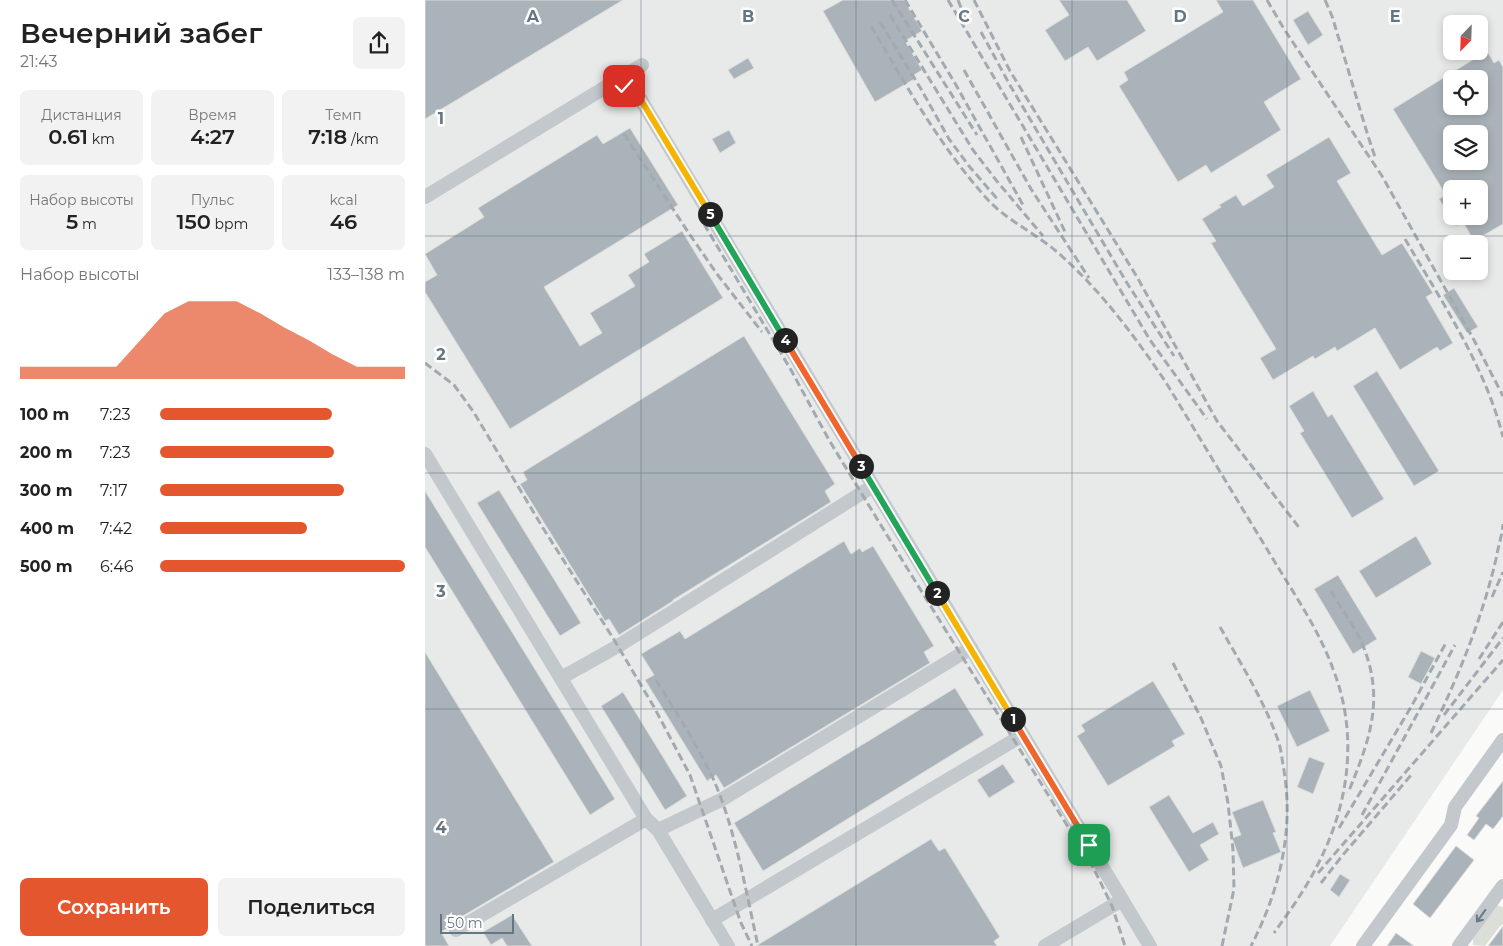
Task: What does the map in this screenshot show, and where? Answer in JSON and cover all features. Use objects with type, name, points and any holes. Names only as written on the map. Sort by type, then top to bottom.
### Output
[{"type":"street","points":[[425,197],[642,65]]},
{"type":"street","points":[[613,82],[624,86],[641,100],[1150,946]]},
{"type":"street","points":[[425,454],[645,819],[658,830],[728,946]]},
{"type":"street","points":[[561,678],[618,646],[873,486]]},
{"type":"street","points":[[658,830],[721,800],[971,648]]},
{"type":"street","points":[[712,920],[1023,735]]},
{"type":"street","points":[[1363,946],[1451,825],[1455,806],[1503,740]]},
{"type":"street","points":[[456,930],[645,819]]},
{"type":"street","points":[[1459,946],[1503,886]]},
{"type":"street","points":[[1045,946],[1122,900]]},
{"type":"shaded area","points":[[425,0],[1503,0],[1503,690],[1330,946],[425,946]]},
{"type":"shaded area","points":[[1495,905],[1503,907],[1503,925],[1501,925],[1485,946],[1473,945],[1473,933]]},
{"type":"building","points":[[425,0],[623,0],[425,119]]},
{"type":"building","points":[[843,0],[904,0],[922,31],[905,41],[922,70],[914,75],[916,78],[875,102],[823,11]]},
{"type":"building","points":[[1059,0],[1127,0],[1146,31],[1097,61],[1088,47],[1065,61],[1045,30],[1069,15]]},
{"type":"building","points":[[1216,0],[1253,0],[1301,79],[1264,102],[1281,130],[1211,173],[1206,165],[1178,182],[1119,86],[1128,80],[1124,72],[1223,12]]},
{"type":"building","points":[[1308,11],[1323,35],[1308,45],[1293,20]]},
{"type":"building","points":[[1488,53],[1494,63],[1499,60],[1503,67],[1503,224],[1484,235],[1471,235],[1465,225],[1488,225],[1488,180],[1443,180],[1443,190],[1393,109],[1443,78],[1443,115],[1488,115],[1488,70],[1456,70],[1472,60],[1488,60]]},
{"type":"building","points":[[748,58],[754,68],[734,79],[728,70]]},
{"type":"building","points":[[630,128],[678,205],[544,287],[580,346],[602,333],[590,313],[635,286],[628,275],[649,262],[644,254],[682,231],[723,298],[510,429],[425,292],[425,282],[437,275],[425,254],[484,217],[478,208],[597,135],[603,144]]},
{"type":"building","points":[[729,130],[736,143],[720,153],[712,139]]},
{"type":"building","points":[[1329,137],[1351,173],[1337,181],[1382,255],[1402,243],[1433,293],[1426,297],[1453,343],[1440,351],[1437,347],[1400,370],[1375,328],[1337,351],[1335,347],[1315,359],[1313,356],[1273,380],[1260,358],[1276,349],[1211,243],[1216,241],[1202,219],[1221,207],[1219,205],[1236,195],[1243,206],[1274,187],[1266,175]]},
{"type":"building","points":[[1443,197],[1443,205],[1439,199]]},
{"type":"building","points":[[1454,288],[1478,327],[1467,333],[1443,295]]},
{"type":"building","points":[[744,336],[835,484],[825,491],[831,502],[619,635],[609,619],[605,621],[520,484],[527,480],[523,472]]},
{"type":"building","points":[[1377,371],[1439,471],[1414,486],[1353,386]]},
{"type":"building","points":[[1313,391],[1328,417],[1332,414],[1384,499],[1352,518],[1300,433],[1304,431],[1289,406]]},
{"type":"building","points":[[499,490],[581,623],[560,636],[477,503]]},
{"type":"building","points":[[425,491],[615,799],[590,815],[425,547]]},
{"type":"building","points":[[1416,536],[1432,564],[1376,598],[1359,571]]},
{"type":"building","points":[[844,541],[851,554],[860,548],[862,552],[873,546],[934,646],[924,652],[930,663],[724,788],[716,775],[707,781],[645,680],[654,675],[641,654],[680,631],[685,639]]},
{"type":"building","points":[[1338,575],[1377,639],[1353,654],[1314,589]]},
{"type":"building","points":[[1421,651],[1435,658],[1421,684],[1408,677]]},
{"type":"building","points":[[425,652],[554,862],[451,923],[448,928],[441,932],[449,946],[425,946]]},
{"type":"building","points":[[1153,681],[1185,734],[1172,741],[1175,746],[1108,786],[1077,736],[1085,731],[1081,725]]},
{"type":"building","points":[[955,688],[984,735],[763,871],[734,823]]},
{"type":"building","points":[[1310,690],[1330,731],[1297,747],[1277,706]]},
{"type":"building","points":[[623,692],[687,796],[665,810],[601,706]]},
{"type":"building","points":[[1309,757],[1325,763],[1313,794],[1297,787]]},
{"type":"building","points":[[1003,764],[1015,782],[989,798],[977,780]]},
{"type":"building","points":[[1503,781],[1503,816],[1493,829],[1486,824],[1474,840],[1467,835],[1479,818],[1476,816]]},
{"type":"building","points":[[1169,795],[1193,833],[1213,822],[1219,834],[1200,845],[1209,860],[1189,872],[1149,807]]},
{"type":"building","points":[[1263,800],[1276,832],[1273,833],[1281,852],[1243,868],[1232,838],[1241,835],[1232,812]]},
{"type":"building","points":[[931,839],[939,851],[945,848],[1000,937],[994,941],[997,946],[756,946]]},
{"type":"building","points":[[1456,846],[1474,860],[1430,918],[1413,904]]},
{"type":"building","points":[[1340,874],[1350,880],[1339,897],[1330,890]]},
{"type":"building","points":[[512,915],[532,946],[507,946],[502,938],[491,945],[483,932]]},
{"type":"building","points":[[1503,926],[1503,946],[1488,946]]},
{"type":"building","points":[[1396,933],[1414,946],[1387,946]]},
{"type":"railway","points":[[892,0],[977,135]]},
{"type":"railway","points":[[905,0],[956,85],[1023,205]]},
{"type":"railway","points":[[948,0],[1150,340],[1207,419]]},
{"type":"railway","points":[[958,0],[965,18]]},
{"type":"railway","points":[[974,0],[1010,71],[1137,277],[1217,421],[1301,530]]},
{"type":"railway","points":[[1267,0],[1284,29],[1382,176],[1474,340],[1503,396]]},
{"type":"railway","points":[[1325,0],[1332,16],[1375,157]]},
{"type":"railway","points":[[890,15],[973,150],[1043,236]]},
{"type":"railway","points":[[880,22],[949,139],[999,201]]},
{"type":"railway","points":[[871,26],[925,117],[972,181],[996,208],[1048,245],[1072,265],[1115,312],[1141,346],[1165,381],[1298,599],[1327,655],[1341,694],[1346,719],[1348,744],[1343,794],[1337,819],[1317,866],[1274,933]]},
{"type":"railway","points":[[981,32],[1011,87],[1127,283],[1174,356]]},
{"type":"railway","points":[[964,70],[1031,189],[1089,278]]},
{"type":"railway","points":[[624,134],[717,274],[762,332]]},
{"type":"railway","points":[[1021,137],[1066,234]]},
{"type":"railway","points":[[704,224],[791,370],[829,440],[1093,867],[1112,906],[1125,946]]},
{"type":"railway","points":[[1405,239],[1448,311],[1474,360],[1495,411],[1503,437]]},
{"type":"railway","points":[[425,363],[454,385],[473,411],[654,707],[690,775],[741,923],[752,946]]},
{"type":"railway","points":[[1431,733],[1451,691],[1484,604],[1503,524]]},
{"type":"railway","points":[[1492,597],[1503,572]]},
{"type":"railway","points":[[1331,591],[1361,641],[1369,662],[1373,681],[1374,700],[1368,736],[1348,793]]},
{"type":"railway","points":[[1479,659],[1503,622]]},
{"type":"railway","points":[[1220,627],[1267,713],[1279,743],[1286,789],[1286,835],[1277,881],[1270,903],[1251,946]]},
{"type":"railway","points":[[1444,715],[1503,638]]},
{"type":"railway","points":[[1339,828],[1411,707],[1447,641]]},
{"type":"railway","points":[[1362,815],[1455,645]]},
{"type":"railway","points":[[1318,873],[1503,660]]},
{"type":"railway","points":[[1173,663],[1201,718],[1221,766],[1228,803],[1233,850],[1234,889],[1222,946]]},
{"type":"railway","points":[[656,680],[699,752],[720,796],[739,860],[758,946]]},
{"type":"railway","points":[[1321,883],[1412,774]]},
{"type":"route","points":[[624,86],[641,100],[1089,845]]}]
